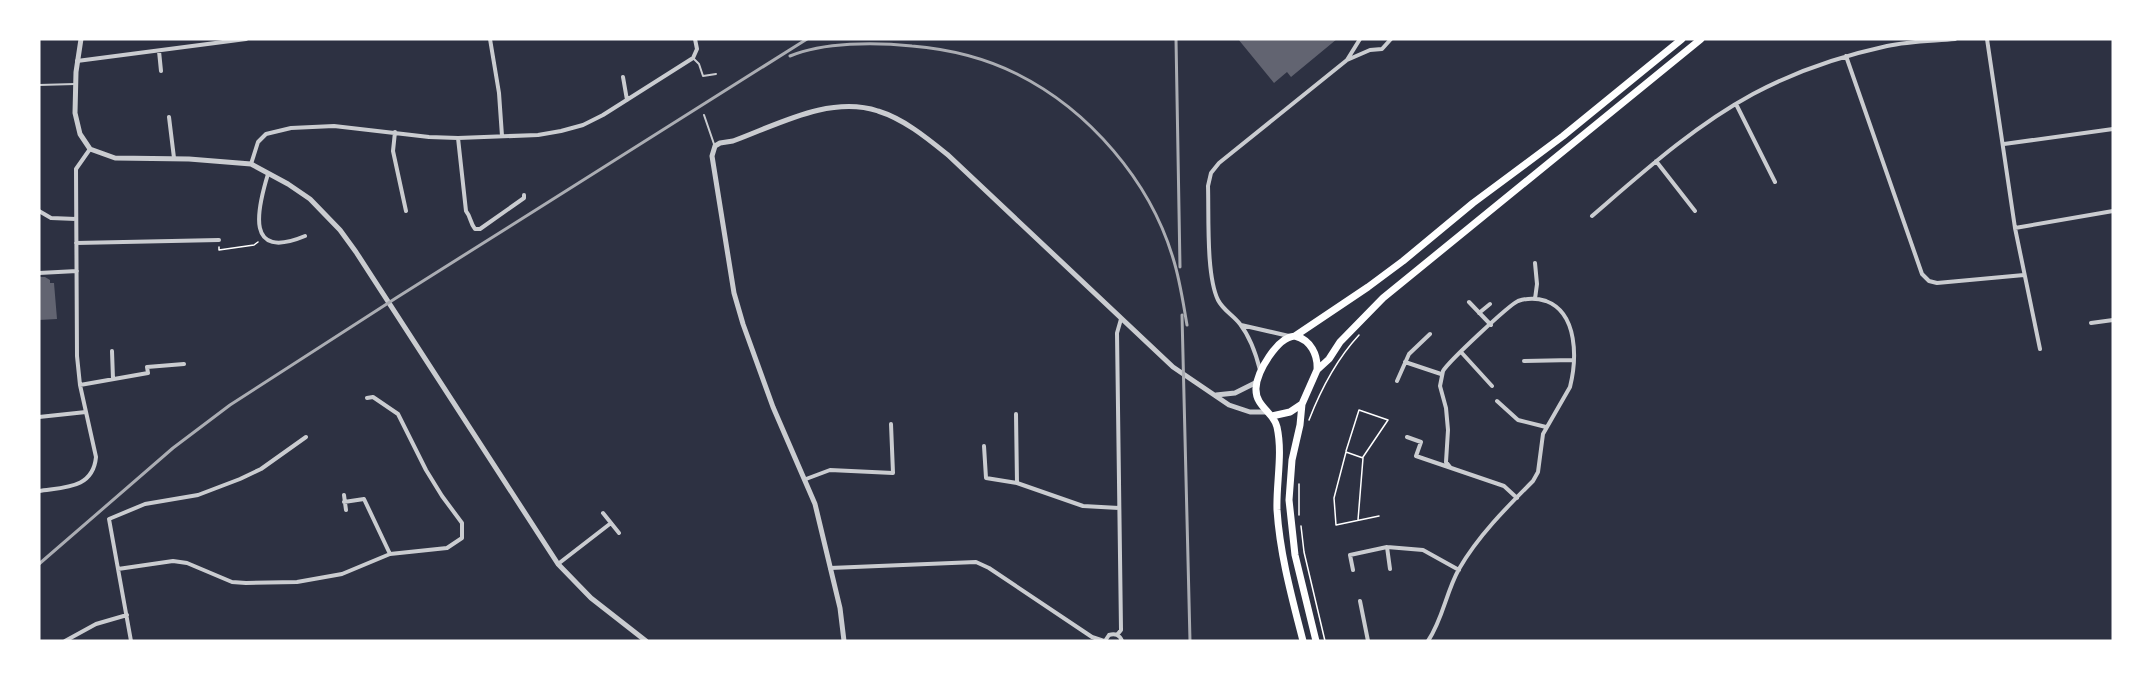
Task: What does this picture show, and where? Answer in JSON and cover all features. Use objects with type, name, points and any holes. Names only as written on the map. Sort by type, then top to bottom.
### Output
[{"type":"main road","points":[[1303,641],[1282,552],[1277,508],[1279,440],[1276,424],[1258,399],[1257,382],[1278,344],[1368,287],[1403,261],[1473,203],[1563,136],[1682,39]]},
{"type":"main road","points":[[1316,641],[1295,555],[1289,500],[1292,460],[1302,404],[1317,370],[1329,360],[1340,342],[1383,298],[1701,39]]},
{"type":"main road","points":[[1292,336],[1306,340],[1314,351],[1317,370]]},
{"type":"main road","points":[[1269,414],[1290,412],[1302,404]]},
{"type":"street","points":[[81,39],[75,84],[76,121],[81,136],[90,149],[112,158],[174,158],[251,164],[310,199],[340,230],[356,252],[558,564],[591,598],[646,641]]},
{"type":"street","points":[[77,61],[246,39]]},
{"type":"street","points":[[490,39],[499,93],[502,136]]},
{"type":"street","points":[[251,164],[258,142],[266,134],[277,130],[334,126],[458,138],[538,135],[572,128],[603,115],[693,58],[697,49],[695,39]]},
{"type":"street","points":[[1347,60],[1361,39],[1370,50]]},
{"type":"street","points":[[1260,374],[1256,354],[1240,324],[1222,308],[1211,282],[1208,186],[1211,173],[1219,163],[1347,60],[1370,50],[1382,50],[1391,39]]},
{"type":"street","points":[[1592,216],[1686,137],[1736,104],[1785,78],[1846,56],[1889,46],[1955,39]]},
{"type":"street","points":[[1987,39],[2015,228],[2040,349]]},
{"type":"street","points":[[159,51],[161,71]]},
{"type":"street","points":[[1846,56],[1922,274],[1929,281],[1937,283],[2024,275]]},
{"type":"street","points":[[623,76],[627,100]]},
{"type":"street","points":[[1736,104],[1775,182]]},
{"type":"street","points":[[844,641],[840,608],[815,504],[753,356],[734,294],[712,156],[715,146],[720,143],[733,141],[815,111],[859,106],[879,111],[921,133],[948,155],[1173,367],[1229,405],[1250,412],[1269,414]]},
{"type":"street","points":[[169,117],[174,158]]},
{"type":"street","points":[[2004,144],[2113,129]]},
{"type":"street","points":[[395,132],[393,151],[406,211]]},
{"type":"street","points":[[458,138],[466,211],[475,229],[480,229],[524,198],[524,195]]},
{"type":"street","points":[[39,491],[78,483],[91,474],[96,457],[80,385],[77,356],[76,169],[90,149]]},
{"type":"street","points":[[1656,161],[1695,211]]},
{"type":"street","points":[[268,174],[259,203],[258,222],[261,233],[272,242],[291,242],[305,236]]},
{"type":"street","points":[[39,211],[51,218],[76,219]]},
{"type":"street","points":[[2015,228],[2113,211]]},
{"type":"street","points":[[76,243],[219,240]]},
{"type":"street","points":[[1535,263],[1537,284],[1535,299]]},
{"type":"street","points":[[39,273],[77,271]]},
{"type":"street","points":[[1428,641],[1436,630],[1459,570],[1480,538],[1533,481],[1538,472],[1541,441],[1546,427],[1570,387],[1573,360],[1572,332],[1566,316],[1552,304],[1535,299],[1515,303],[1448,364],[1441,374],[1440,386],[1448,416],[1446,462],[1450,467]]},
{"type":"street","points":[[1469,302],[1491,325]]},
{"type":"street","points":[[1479,313],[1490,304]]},
{"type":"street","points":[[830,568],[976,562],[989,568],[1092,637],[1104,641],[1109,635],[1117,634],[1121,630],[1117,333],[1121,319]]},
{"type":"street","points":[[2091,323],[2113,320]]},
{"type":"street","points":[[1240,324],[1292,336]]},
{"type":"street","points":[[1397,381],[1409,354],[1430,334]]},
{"type":"street","points":[[112,351],[113,380]]},
{"type":"street","points":[[1461,352],[1492,386]]},
{"type":"street","points":[[1524,360],[1573,360]]},
{"type":"street","points":[[1405,362],[1441,374]]},
{"type":"street","points":[[80,385],[148,373],[147,368],[184,364]]},
{"type":"street","points":[[1214,395],[1235,393],[1257,382]]},
{"type":"street","points":[[118,569],[173,561],[187,563],[232,582],[297,582],[342,574],[390,554],[447,548],[462,538],[462,522],[437,488],[398,414],[373,397],[367,398]]},
{"type":"street","points":[[1497,401],[1518,420],[1546,427]]},
{"type":"street","points":[[39,417],[86,412]]},
{"type":"street","points":[[1016,414],[1017,483]]},
{"type":"street","points":[[806,479],[830,470],[893,473],[891,424]]},
{"type":"street","points":[[131,641],[109,519],[145,504],[198,495],[240,479],[266,466],[306,437]]},
{"type":"street","points":[[1407,437],[1420,441],[1416,456],[1504,486],[1516,498]]},
{"type":"street","points":[[984,446],[986,478],[1017,483],[1083,506],[1119,508]]},
{"type":"street","points":[[344,495],[346,510]]},
{"type":"street","points":[[344,502],[364,499],[390,554]]},
{"type":"street","points":[[603,513],[619,533]]},
{"type":"street","points":[[558,564],[611,523]]},
{"type":"street","points":[[1353,570],[1350,555],[1387,547],[1423,550],[1459,570]]},
{"type":"street","points":[[1387,547],[1390,569]]},
{"type":"street","points":[[1360,601],[1368,641]]},
{"type":"street","points":[[65,641],[96,624],[127,615]]},
{"type":"street","points":[[1117,634],[1122,641]]},
{"type":"lane","points":[[693,58],[699,64],[703,76],[716,74]]},
{"type":"lane","points":[[39,85],[75,84]]},
{"type":"lane","points":[[704,115],[715,146]]},
{"type":"path","points":[[219,240],[219,250],[254,245],[265,237]]},
{"type":"path","points":[[1307,427],[1326,381],[1338,361],[1365,328]]},
{"type":"path","points":[[1358,520],[1363,458],[1388,420],[1359,410],[1334,498],[1336,525],[1379,516]]},
{"type":"path","points":[[1346,452],[1363,458]]},
{"type":"path","points":[[1299,480],[1299,520],[1304,552],[1325,641]]},
{"type":"building","points":[[1238,39],[1337,39],[1291,77],[1287,72],[1274,83]]},
{"type":"building","points":[[39,277],[45,277],[50,280],[50,283],[54,283],[57,319],[39,320]]},
{"type":"railway","points":[[39,564],[173,448],[230,405],[807,39]]},
{"type":"railway","points":[[1176,39],[1180,267]]},
{"type":"railway","points":[[790,56],[803,51],[850,44],[926,47],[992,63],[1043,89],[1069,107],[1092,128],[1133,175],[1163,229],[1173,258],[1187,325]]},
{"type":"railway","points":[[1182,315],[1190,641]]}]
